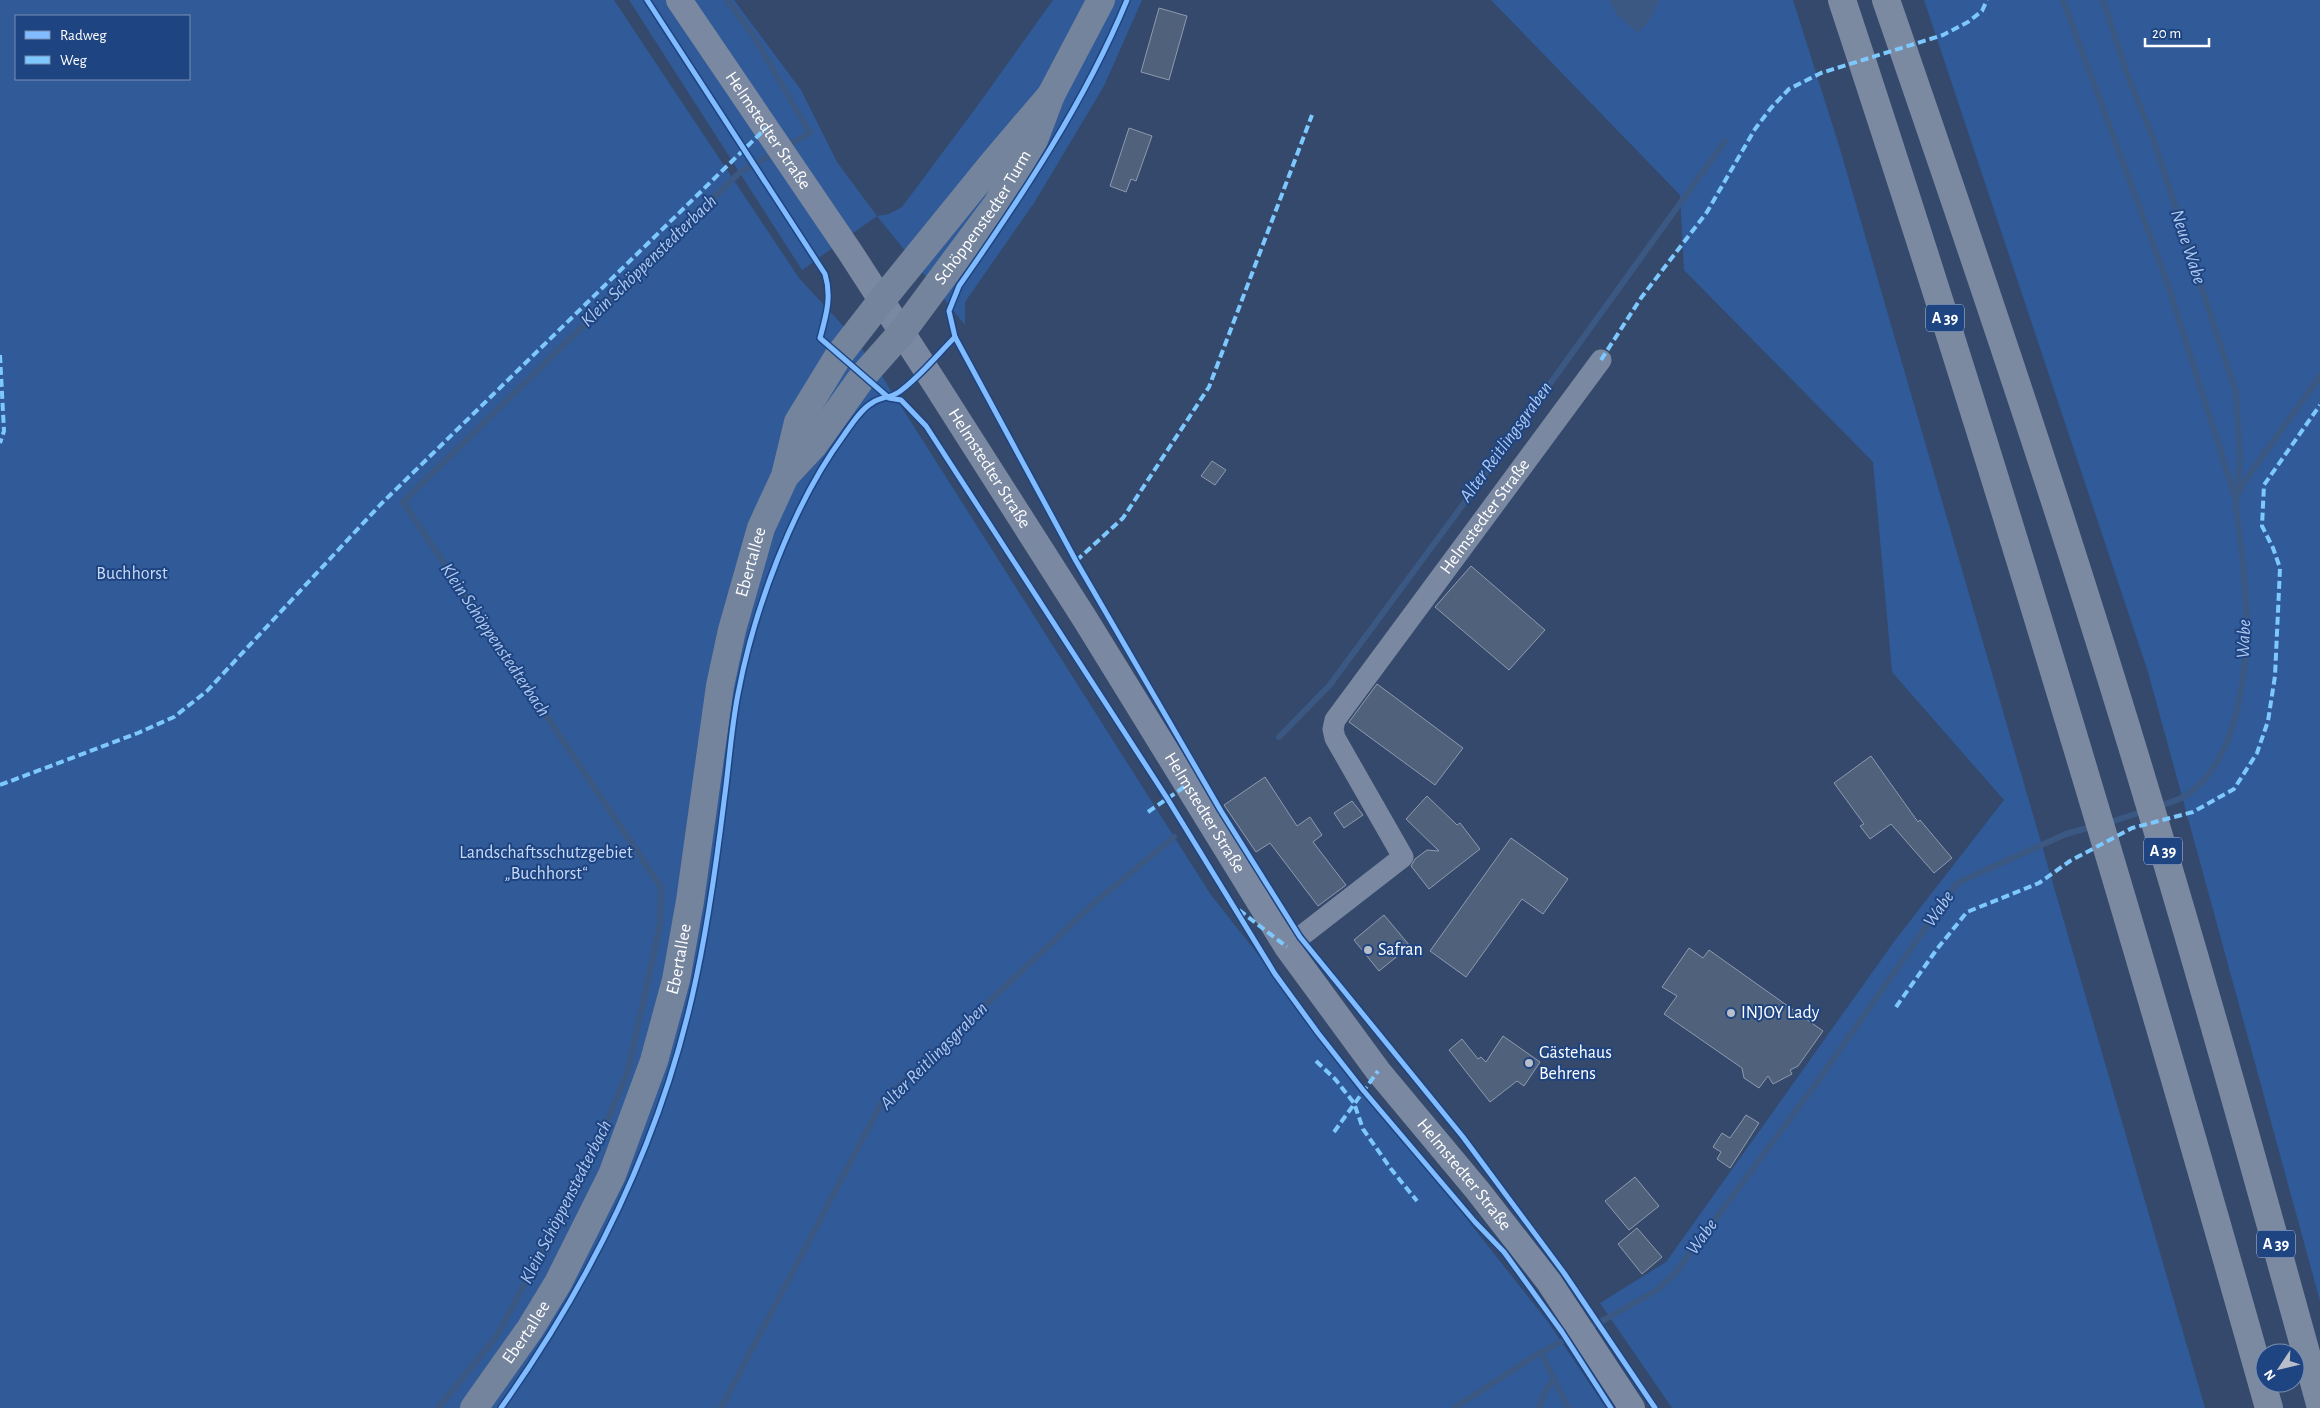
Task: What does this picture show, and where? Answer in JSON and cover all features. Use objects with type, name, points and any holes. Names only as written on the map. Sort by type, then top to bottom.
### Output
[{"type":"highway","name":"A 39","points":[[1842,0],[1912,211],[2045,638],[2182,1097],[2269,1408]]},
{"type":"highway","name":"A 39","points":[[1886,0],[2016,379],[2094,620],[2232,1083],[2320,1404]]},
{"type":"main road","name":"Schöppenstedter Turm","points":[[902,332],[997,204],[1034,140],[1051,95],[1101,0]]},
{"type":"main road","name":"Schöppenstedter Turm","points":[[881,300],[1051,95]]},
{"type":"main road","name":"Ebertallee","points":[[474,1408],[530,1329],[566,1267],[612,1175],[654,1061],[676,980],[690,901],[720,686],[730,640],[760,528],[785,476],[798,422],[839,355],[881,300]]},
{"type":"main road","name":"Ebertallee","points":[[785,476],[813,446],[863,376],[902,332]]},
{"type":"street","name":"Helmstedter Straße","points":[[679,0],[902,332],[1085,619],[1287,947],[1378,1071],[1473,1184],[1550,1282],[1632,1408]]},
{"type":"street","name":"Helmstedter Straße","points":[[1287,947],[1403,857],[1335,738],[1333,729],[1335,720],[1601,360]]},
{"type":"green space","name":"Landschaftsschutzgebiet „Buchhorst“","points":[[0,0],[614,0],[799,278],[847,330],[880,373],[1211,895],[1548,1322],[1606,1408],[0,1408]]},
{"type":"green space","points":[[629,0],[734,0],[801,90],[837,162],[877,216],[802,270]]},
{"type":"green space","points":[[1053,0],[1142,0],[1104,86],[1034,203],[965,302],[965,325],[877,216],[889,214],[902,207]]},
{"type":"green space","points":[[1491,0],[1793,0],[1840,149],[2205,1408],[1672,1408],[1600,1303],[1666,1262],[1896,939],[2004,800],[1892,672],[1873,462],[1684,270],[1680,195]]},
{"type":"green space","points":[[1924,0],[2320,0],[2320,1301],[2148,672]]},
{"type":"shaded area","points":[[1609,0],[1659,0],[1651,18],[1638,33],[1618,16]]},
{"type":"building","points":[[1159,8],[1187,16],[1169,80],[1141,72]]},
{"type":"building","points":[[1129,128],[1152,136],[1136,181],[1131,179],[1126,192],[1110,186]]},
{"type":"building","points":[[1212,461],[1226,470],[1215,485],[1201,476]]},
{"type":"building","points":[[1471,566],[1545,630],[1509,670],[1435,607]]},
{"type":"building","points":[[1377,684],[1463,748],[1435,785],[1349,722]]},
{"type":"building","points":[[1871,756],[1918,822],[1920,820],[1952,858],[1934,873],[1891,824],[1870,839],[1860,826],[1864,824],[1834,783]]},
{"type":"building","points":[[1265,777],[1297,826],[1310,817],[1322,835],[1313,842],[1346,885],[1318,906],[1270,843],[1256,852],[1224,805]]},
{"type":"building","points":[[1427,796],[1457,825],[1460,823],[1480,849],[1429,889],[1411,866],[1415,859],[1427,850],[1439,851],[1406,819]]},
{"type":"building","points":[[1352,801],[1363,815],[1344,828],[1334,813]]},
{"type":"building","points":[[1511,838],[1568,879],[1543,914],[1522,899],[1466,977],[1430,951]]},
{"type":"building","points":[[1384,915],[1410,946],[1379,971],[1354,940]]},
{"type":"building","name":"INJOY Lady","points":[[1689,948],[1703,958],[1709,950],[1823,1031],[1798,1066],[1790,1070],[1792,1074],[1773,1084],[1768,1076],[1759,1088],[1744,1078],[1742,1068],[1664,1014],[1677,996],[1662,987]]},
{"type":"building","points":[[1503,1036],[1540,1062],[1524,1086],[1517,1081],[1490,1102],[1449,1050],[1462,1039],[1478,1059],[1481,1057],[1486,1062]]},
{"type":"building","points":[[1746,1115],[1759,1123],[1730,1168],[1717,1159],[1721,1152],[1713,1147],[1722,1133],[1730,1138]]},
{"type":"building","points":[[1635,1177],[1659,1206],[1629,1230],[1605,1201]]},
{"type":"building","points":[[1637,1228],[1662,1257],[1642,1274],[1618,1244]]},
{"type":"waterway","name":"Klein Schöppenstedterbach","points":[[727,0],[753,35],[810,133],[785,147]]},
{"type":"waterway","points":[[2063,0],[2166,279],[2236,500]]},
{"type":"waterway","name":"Neue Wabe","points":[[2103,0],[2127,74],[2153,138],[2236,393],[2240,459],[2237,494]]},
{"type":"waterway","name":"Alter Reitlingsgraben","points":[[1279,737],[1329,686],[1459,510],[1725,141]]},
{"type":"waterway","name":"Klein Schöppenstedterbach","points":[[438,1408],[496,1337],[589,1165],[628,1071],[660,925],[661,887],[403,502],[739,173],[776,152]]},
{"type":"waterway","name":"Wabe","points":[[2157,807],[2185,796],[2205,779],[2220,756],[2231,730],[2239,701],[2246,641],[2245,587],[2236,505],[2237,498],[2244,482],[2320,376]]},
{"type":"waterway","name":"Wabe","points":[[2107,823],[2145,811]]},
{"type":"waterway","name":"Wabe","points":[[1586,1330],[1657,1290],[1676,1272],[1815,1085],[1957,883],[2066,834],[2095,826]]},
{"type":"waterway","name":"Alter Reitlingsgraben","points":[[721,1408],[882,1102],[1094,903],[1174,837]]},
{"type":"waterway","name":"Wabe","points":[[1454,1408],[1541,1352],[1577,1334]]},
{"type":"waterway","points":[[1541,1352],[1568,1408]]},
{"type":"waterway","points":[[1539,1408],[1545,1391],[1554,1379]]},
{"type":"marked path","points":[[1601,360],[1641,298],[1707,212],[1755,129],[1789,89],[1821,73],[1943,35],[1968,22],[1982,11],[1987,0]]},
{"type":"marked path","points":[[1076,561],[1123,518],[1209,387],[1312,115]]},
{"type":"marked path","points":[[0,785],[138,733],[174,717],[207,691],[381,504],[766,128]]},
{"type":"marked path","points":[[0,355],[4,431],[0,443]]},
{"type":"marked path","points":[[1896,1007],[1937,949],[1967,912],[2039,883],[2070,861],[2132,828],[2193,812],[2234,789],[2257,753],[2268,721],[2275,676],[2280,568],[2262,526],[2264,485],[2320,405]]},
{"type":"marked path","points":[[1148,812],[1187,785]]},
{"type":"marked path","points":[[1239,910],[1287,947]]},
{"type":"marked path","points":[[1316,1061],[1335,1079],[1354,1103],[1363,1129],[1391,1169],[1417,1201]]},
{"type":"marked path","points":[[1334,1132],[1378,1071]]},
{"type":"cycle path","points":[[647,0],[825,274],[828,299],[820,338],[889,398],[901,400],[926,426],[1167,798],[1275,974],[1363,1090],[1475,1222],[1504,1252],[1562,1332],[1611,1408]]},
{"type":"cycle path","points":[[1127,0],[1092,75],[1051,148],[959,286],[949,311],[955,337],[1076,561],[1221,811],[1300,937],[1463,1137],[1564,1273],[1655,1408]]},
{"type":"cycle path","points":[[501,1408],[563,1312],[617,1212],[640,1160],[678,1052],[702,948],[714,875],[738,694],[754,627],[778,558],[792,525],[825,462],[856,418],[875,401],[896,394],[907,386],[955,337]]},
{"type":"place","name":"Safran","points":[[1368,950]]},
{"type":"place","name":"INJOY Lady","points":[[1731,1013]]},
{"type":"place","name":"Gästehaus Behrens","points":[[1529,1063]]},
{"type":"park label","name":"Buchhorst","points":[[132,574]]}]
